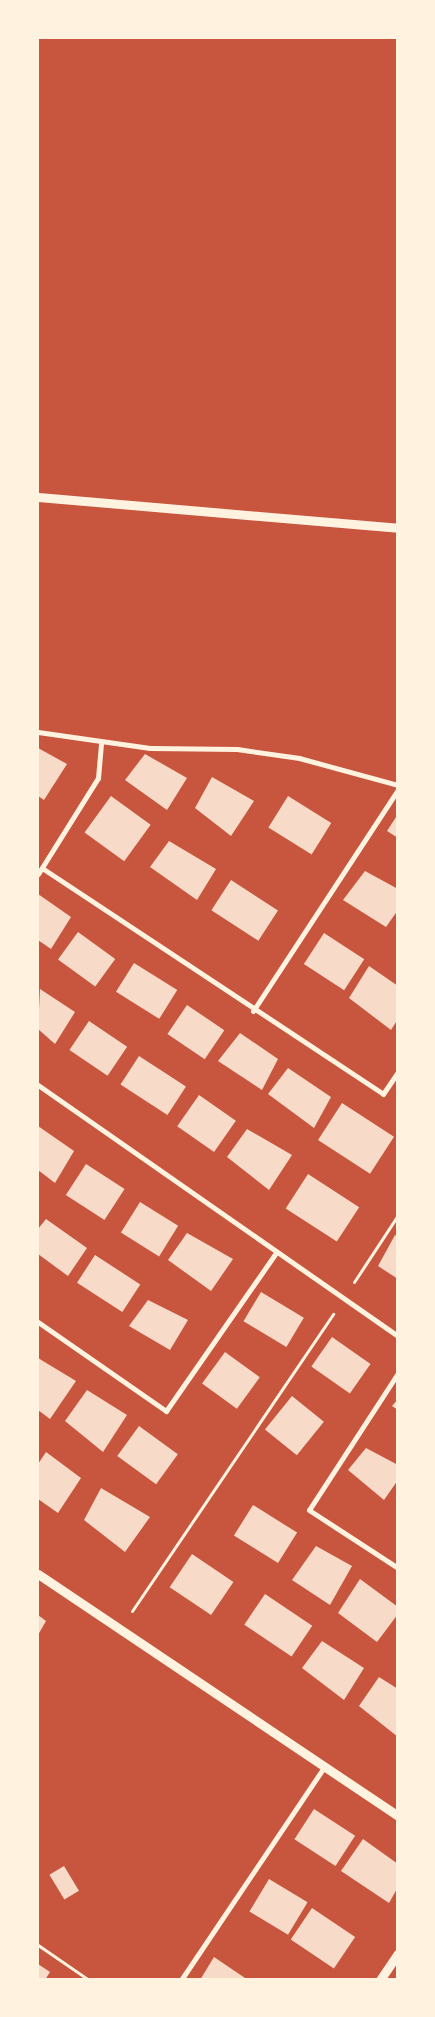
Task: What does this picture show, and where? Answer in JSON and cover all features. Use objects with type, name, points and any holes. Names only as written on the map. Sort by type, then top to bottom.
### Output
[{"type":"street","points":[[38,497],[398,528]]},
{"type":"street","points":[[38,732],[101,744],[237,749],[299,758],[398,785]]},
{"type":"street","points":[[38,874],[98,778],[101,744]]},
{"type":"street","points":[[253,1011],[398,789]]},
{"type":"street","points":[[42,868],[253,1011],[383,1094],[398,1072]]},
{"type":"street","points":[[38,1085],[276,1253],[398,1336]]},
{"type":"street","points":[[38,1322],[166,1411],[276,1253]]},
{"type":"street","points":[[398,1373],[309,1510],[398,1568]]},
{"type":"street","points":[[38,1574],[398,1816]]},
{"type":"street","points":[[181,1980],[325,1766]]},
{"type":"street","points":[[380,1980],[398,1953]]},
{"type":"path","points":[[120,1630],[398,1215]]},
{"type":"path","points":[[38,1945],[89,1980]]},
{"type":"building","points":[[38,748],[67,764],[44,800],[38,796]]},
{"type":"building","points":[[145,754],[187,778],[167,810],[125,780]]},
{"type":"building","points":[[212,777],[254,801],[231,836],[195,808]]},
{"type":"building","points":[[111,796],[151,825],[124,861],[85,832]]},
{"type":"building","points":[[288,796],[331,823],[312,854],[268,827]]},
{"type":"building","points":[[398,814],[398,838],[387,831]]},
{"type":"building","points":[[169,841],[216,869],[197,900],[150,867]]},
{"type":"building","points":[[365,871],[398,889],[398,910],[386,927],[343,900]]},
{"type":"building","points":[[231,880],[278,910],[258,941],[211,910]]},
{"type":"building","points":[[38,894],[71,917],[51,949],[38,940]]},
{"type":"building","points":[[78,932],[115,959],[95,987],[58,960]]},
{"type":"building","points":[[324,933],[364,959],[344,990],[304,964]]},
{"type":"building","points":[[134,963],[177,990],[159,1019],[116,992]]},
{"type":"building","points":[[369,966],[398,986],[398,1019],[391,1030],[349,998]]},
{"type":"building","points":[[40,989],[75,1012],[55,1044],[38,1029]]},
{"type":"building","points":[[187,1005],[224,1030],[205,1059],[167,1034]]},
{"type":"building","points":[[89,1021],[127,1047],[108,1076],[69,1050]]},
{"type":"building","points":[[240,1033],[278,1059],[262,1090],[218,1061]]},
{"type":"building","points":[[139,1056],[186,1086],[167,1115],[120,1085]]},
{"type":"building","points":[[288,1068],[331,1097],[314,1128],[268,1094]]},
{"type":"building","points":[[199,1095],[236,1121],[214,1152],[177,1126]]},
{"type":"building","points":[[342,1103],[394,1137],[370,1174],[318,1140]]},
{"type":"building","points":[[38,1126],[74,1151],[55,1183],[38,1170]]},
{"type":"building","points":[[247,1129],[292,1155],[269,1190],[227,1157]]},
{"type":"building","points":[[86,1164],[125,1189],[104,1220],[66,1195]]},
{"type":"building","points":[[308,1174],[359,1207],[337,1242],[286,1208]]},
{"type":"building","points":[[140,1202],[178,1226],[159,1256],[121,1233]]},
{"type":"building","points":[[46,1219],[87,1248],[68,1276],[38,1254],[38,1229]]},
{"type":"building","points":[[187,1233],[233,1259],[211,1291],[168,1260]]},
{"type":"building","points":[[395,1235],[398,1237],[398,1279],[378,1266]]},
{"type":"building","points":[[95,1255],[140,1284],[122,1312],[77,1283]]},
{"type":"building","points":[[261,1292],[304,1318],[286,1347],[243,1321]]},
{"type":"building","points":[[148,1300],[188,1320],[170,1350],[129,1326]]},
{"type":"building","points":[[332,1337],[371,1364],[350,1393],[311,1366]]},
{"type":"building","points":[[225,1352],[260,1377],[237,1409],[202,1384]]},
{"type":"building","points":[[38,1358],[76,1381],[50,1419],[38,1410]]},
{"type":"building","points":[[87,1390],[127,1415],[103,1452],[65,1421]]},
{"type":"building","points":[[292,1396],[324,1422],[297,1455],[265,1429]]},
{"type":"building","points":[[398,1399],[398,1410],[392,1406]]},
{"type":"building","points":[[139,1426],[178,1454],[156,1484],[117,1456]]},
{"type":"building","points":[[366,1448],[398,1465],[398,1480],[384,1500],[348,1470]]},
{"type":"building","points":[[46,1452],[81,1478],[58,1513],[38,1499],[38,1464]]},
{"type":"building","points":[[101,1488],[150,1517],[125,1552],[84,1520]]},
{"type":"building","points":[[253,1505],[297,1533],[278,1563],[234,1536]]},
{"type":"building","points":[[316,1546],[352,1566],[330,1605],[292,1580]]},
{"type":"building","points":[[192,1554],[233,1582],[211,1615],[170,1587]]},
{"type":"building","points":[[360,1579],[398,1607],[398,1614],[377,1642],[338,1613]]},
{"type":"building","points":[[265,1594],[312,1626],[292,1657],[244,1625]]},
{"type":"building","points":[[38,1615],[46,1621],[38,1635]]},
{"type":"building","points":[[322,1641],[364,1668],[344,1700],[302,1668]]},
{"type":"building","points":[[379,1677],[398,1689],[398,1737],[359,1706]]},
{"type":"building","points":[[314,1809],[355,1836],[335,1866],[294,1839]]},
{"type":"building","points":[[363,1839],[398,1864],[398,1887],[389,1903],[341,1871]]},
{"type":"building","points":[[64,1866],[79,1891],[64,1900],[49,1875]]},
{"type":"building","points":[[269,1879],[308,1902],[288,1935],[249,1912]]},
{"type":"building","points":[[312,1908],[355,1937],[334,1969],[291,1940]]},
{"type":"building","points":[[214,1957],[248,1980],[200,1980]]},
{"type":"building","points":[[38,1964],[50,1972],[45,1980],[38,1980]]}]
